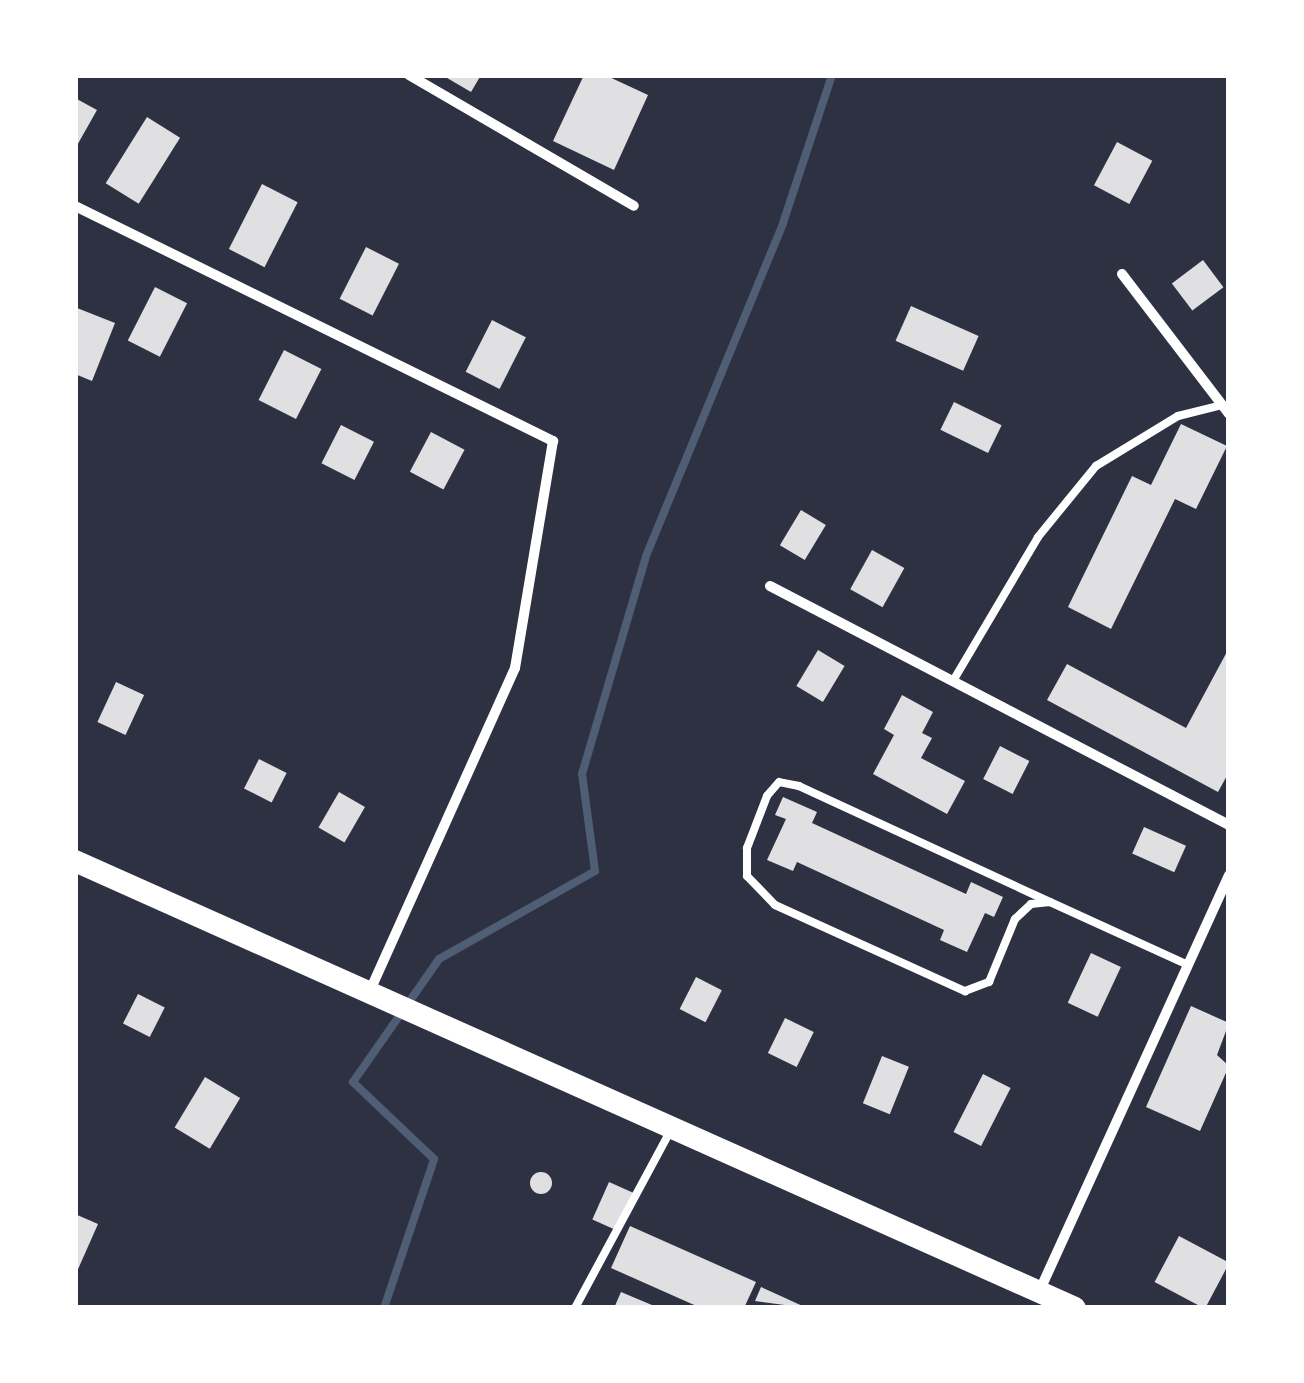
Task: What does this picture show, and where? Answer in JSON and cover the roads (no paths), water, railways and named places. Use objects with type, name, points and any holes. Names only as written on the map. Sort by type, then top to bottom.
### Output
[{"type":"main road","points":[[75,861],[381,994],[1075,1308]]},
{"type":"street","points":[[409,75],[634,206]]},
{"type":"street","points":[[75,206],[553,441],[516,668],[381,994]]},
{"type":"street","points":[[1122,274],[1226,409]]},
{"type":"street","points":[[770,586],[1229,825]]},
{"type":"street","points":[[1039,1292],[1229,875]]},
{"type":"lane","points":[[953,682],[1038,537],[1096,466],[1178,416],[1226,409]]},
{"type":"lane","points":[[1050,902],[1031,904],[1014,919],[989,982],[965,991],[775,905],[747,876],[747,848],[767,796],[778,782],[799,786],[1188,965]]},
{"type":"lane","points":[[575,1308],[673,1126]]},
{"type":"waterway","points":[[384,1308],[434,1159],[353,1082],[439,959],[595,871],[582,774],[646,556],[783,223],[832,75]]}]
